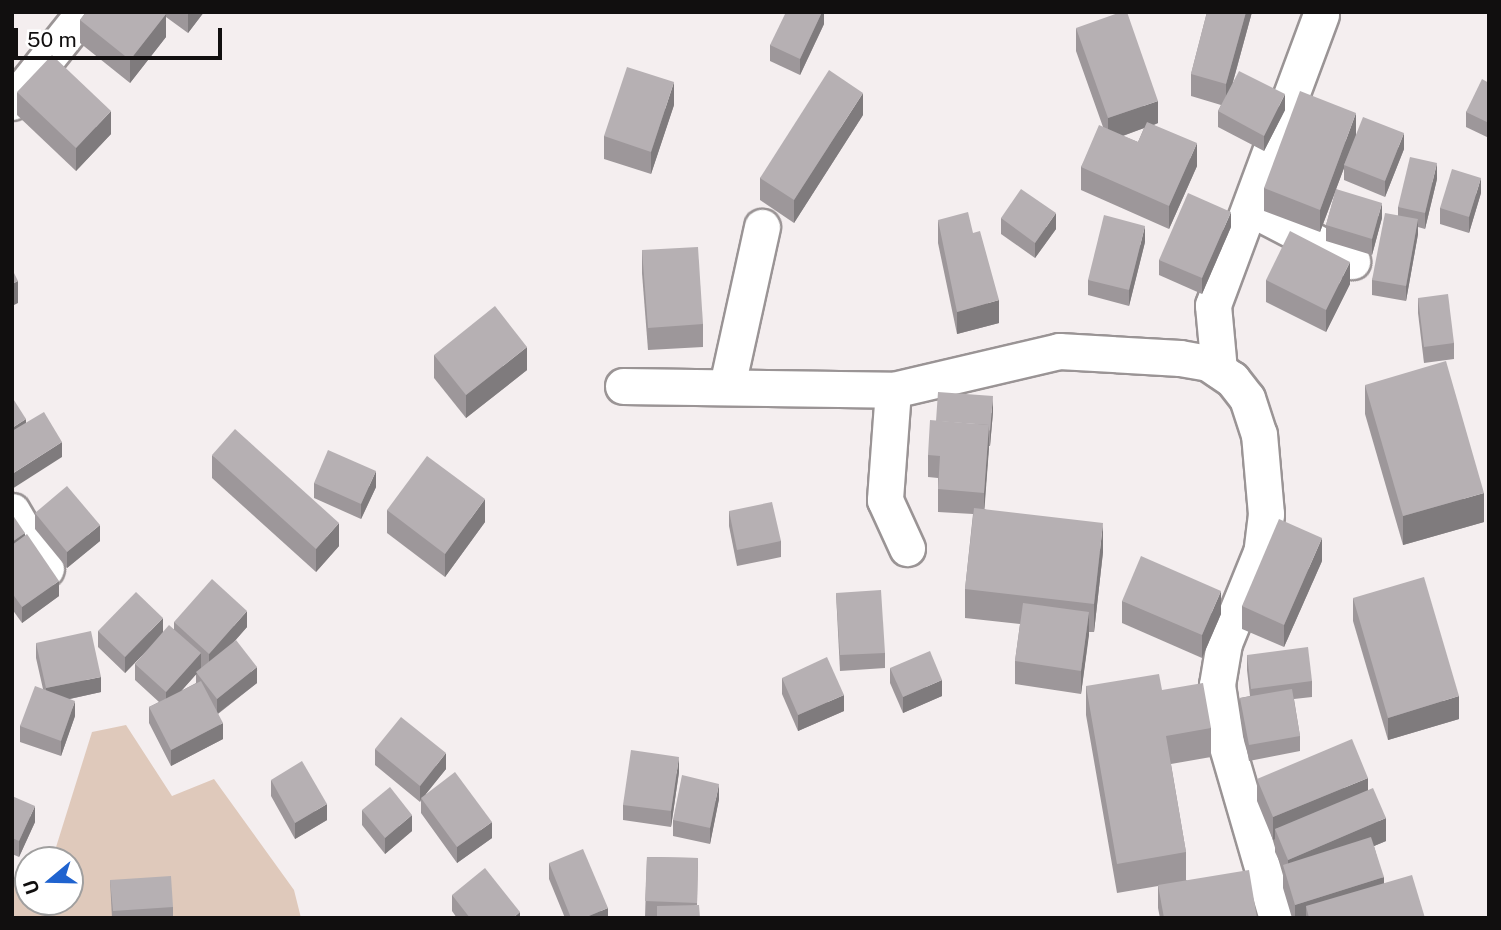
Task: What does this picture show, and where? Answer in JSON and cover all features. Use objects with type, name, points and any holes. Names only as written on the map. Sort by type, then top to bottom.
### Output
[{"type":"street","points":[[12,102],[84,12]]},
{"type":"street","points":[[1219,370],[1213,305],[1252,209],[1321,14]]},
{"type":"street","points":[[1252,209],[1352,261]]},
{"type":"street","points":[[727,386],[762,227]]},
{"type":"street","points":[[623,386],[893,390],[1059,351],[1180,358],[1219,370],[1247,398],[1259,434],[1266,514],[1261,552],[1224,643],[1217,685],[1226,743],[1277,918]]},
{"type":"street","points":[[893,390],[885,500],[907,548]]},
{"type":"street","points":[[12,511],[52,581]]},
{"type":"shaded area","points":[[126,725],[172,796],[214,779],[294,890],[301,918],[12,918],[12,876],[14,916],[84,916],[84,846],[56,846],[92,732]]},
{"type":"building","points":[[86,12],[166,14],[130,60],[80,20]]},
{"type":"building","points":[[786,12],[822,12],[800,59],[770,45]]},
{"type":"building","points":[[1127,12],[1158,101],[1108,118],[1076,28]]},
{"type":"building","points":[[1207,12],[1246,12],[1226,84],[1191,74]]},
{"type":"building","points":[[52,55],[111,111],[76,148],[17,92]]},
{"type":"building","points":[[627,67],[674,82],[651,152],[604,136]]},
{"type":"building","points":[[829,70],[863,93],[794,200],[760,178]]},
{"type":"building","points":[[1239,71],[1285,94],[1264,136],[1218,111]]},
{"type":"building","points":[[1482,79],[1489,83],[1489,123],[1466,112]]},
{"type":"building","points":[[1300,91],[1356,113],[1320,210],[1264,188]]},
{"type":"building","points":[[1363,117],[1404,133],[1385,181],[1344,165]]},
{"type":"building","points":[[1147,122],[1197,143],[1169,206],[1081,167],[1099,125],[1138,142]]},
{"type":"building","points":[[1410,157],[1437,163],[1425,213],[1398,207]]},
{"type":"building","points":[[1452,169],[1481,178],[1469,217],[1440,208]]},
{"type":"building","points":[[1021,189],[1056,213],[1035,243],[1001,218]]},
{"type":"building","points":[[1336,189],[1382,203],[1372,239],[1326,225]]},
{"type":"building","points":[[1188,193],[1231,212],[1202,278],[1159,260]]},
{"type":"building","points":[[968,212],[973,233],[980,231],[999,300],[957,312],[938,220]]},
{"type":"building","points":[[1385,213],[1418,219],[1406,286],[1372,280]]},
{"type":"building","points":[[1104,215],[1145,226],[1129,290],[1088,280]]},
{"type":"building","points":[[1290,231],[1350,262],[1326,310],[1266,280]]},
{"type":"building","points":[[698,247],[703,324],[648,328],[642,250]]},
{"type":"building","points":[[12,269],[18,281],[12,284]]},
{"type":"building","points":[[1448,294],[1454,343],[1424,347],[1418,298]]},
{"type":"building","points":[[495,306],[527,347],[466,395],[434,355]]},
{"type":"building","points":[[1446,361],[1484,493],[1403,516],[1365,385]]},
{"type":"building","points":[[938,392],[993,396],[990,431],[989,425],[936,421]]},
{"type":"building","points":[[12,397],[26,419],[12,428]]},
{"type":"building","points":[[44,412],[62,442],[12,474],[12,431]]},
{"type":"building","points":[[930,420],[989,425],[984,493],[938,489],[940,456],[928,455]]},
{"type":"building","points":[[235,429],[339,523],[316,549],[212,455]]},
{"type":"building","points":[[328,450],[376,471],[361,504],[314,483]]},
{"type":"building","points":[[427,456],[485,499],[445,554],[387,510]]},
{"type":"building","points":[[67,486],[100,525],[67,552],[35,513]]},
{"type":"building","points":[[772,502],[781,541],[737,550],[729,511]]},
{"type":"building","points":[[974,508],[1103,523],[1094,604],[965,589]]},
{"type":"building","points":[[12,514],[25,533],[12,542]]},
{"type":"building","points":[[1279,519],[1322,538],[1284,625],[1242,606]]},
{"type":"building","points":[[27,534],[59,581],[22,607],[12,593],[12,545]]},
{"type":"building","points":[[1141,556],[1221,591],[1202,635],[1122,601]]},
{"type":"building","points":[[1424,577],[1459,696],[1388,718],[1353,598]]},
{"type":"building","points":[[212,579],[247,611],[209,654],[174,622]]},
{"type":"building","points":[[881,590],[885,653],[840,655],[836,593]]},
{"type":"building","points":[[136,592],[163,618],[125,657],[98,631]]},
{"type":"building","points":[[1023,603],[1089,612],[1081,671],[1015,661]]},
{"type":"building","points":[[169,625],[201,653],[166,692],[135,664]]},
{"type":"building","points":[[91,631],[101,677],[46,688],[36,643]]},
{"type":"building","points":[[236,640],[257,667],[217,699],[196,672]]},
{"type":"building","points":[[1308,647],[1312,681],[1251,689],[1247,655]]},
{"type":"building","points":[[930,651],[942,680],[903,697],[890,668]]},
{"type":"building","points":[[827,657],[844,695],[798,715],[782,678]]},
{"type":"building","points":[[1159,674],[1162,690],[1203,683],[1211,728],[1166,736],[1186,852],[1117,864],[1086,686]]},
{"type":"building","points":[[201,681],[223,723],[171,750],[149,707]]},
{"type":"building","points":[[35,686],[75,701],[61,741],[20,726]]},
{"type":"building","points":[[1292,689],[1300,736],[1249,745],[1240,698]]},
{"type":"building","points":[[401,717],[446,753],[420,786],[375,749]]},
{"type":"building","points":[[1352,739],[1368,778],[1273,817],[1257,779]]},
{"type":"building","points":[[631,750],[679,757],[671,811],[623,805]]},
{"type":"building","points":[[302,761],[327,804],[295,823],[271,780]]},
{"type":"building","points":[[455,772],[492,822],[457,847],[421,798]]},
{"type":"building","points":[[682,775],[719,784],[710,828],[673,820]]},
{"type":"building","points":[[390,787],[412,815],[385,838],[362,810]]},
{"type":"building","points":[[1373,788],[1386,818],[1288,860],[1275,829]]},
{"type":"building","points":[[12,796],[35,806],[19,841],[12,838]]},
{"type":"building","points":[[1371,837],[1384,877],[1295,905],[1283,865]]},
{"type":"building","points":[[583,849],[608,908],[584,918],[571,918],[549,863]]},
{"type":"building","points":[[647,857],[698,858],[697,903],[645,901]]},
{"type":"building","points":[[485,868],[520,912],[513,918],[470,918],[452,895]]},
{"type":"building","points":[[1249,870],[1257,918],[1164,918],[1158,885]]},
{"type":"building","points":[[1412,875],[1425,918],[1309,918],[1306,906]]},
{"type":"building","points":[[171,876],[173,907],[113,911],[110,880]]},
{"type":"building","points":[[699,905],[700,918],[657,918],[657,906]]}]
